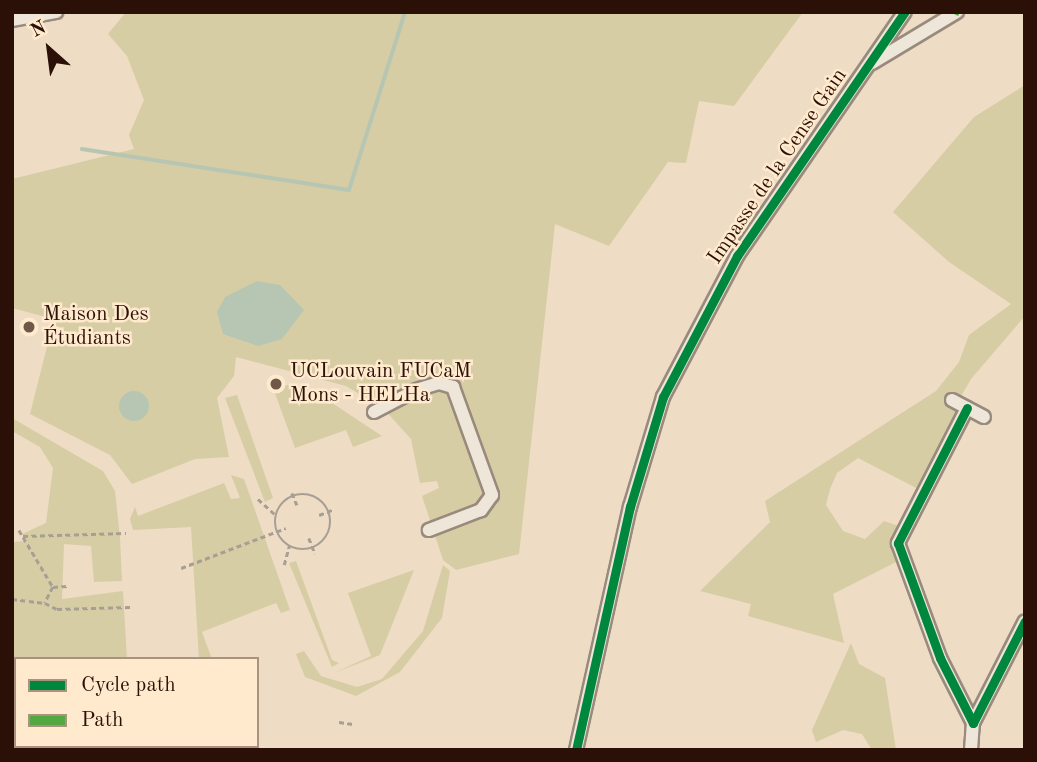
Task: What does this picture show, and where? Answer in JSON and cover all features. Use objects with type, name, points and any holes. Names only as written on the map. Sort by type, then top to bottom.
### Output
[{"type":"street","points":[[12,20],[56,12]]},
{"type":"street","name":"Impasse de la Cense Gain","points":[[576,750],[633,495],[663,397],[737,256],[905,12]]},
{"type":"street","name":"Impasse de la Cense Gain","points":[[869,65],[957,12]]},
{"type":"street","points":[[374,412],[416,390],[439,383],[453,387],[492,495],[481,510],[429,530]]},
{"type":"street","points":[[952,400],[984,417]]},
{"type":"street","points":[[967,408],[898,543],[935,645],[973,723]]},
{"type":"street","points":[[971,750],[973,723],[1025,621]]},
{"type":"path","points":[[293,494],[297,505]]},
{"type":"path","points":[[293,494],[314,497],[330,511]]},
{"type":"path","points":[[293,494],[276,515],[277,531],[289,546],[313,548],[328,535],[330,511]]},
{"type":"path","points":[[258,499],[276,515]]},
{"type":"path","points":[[319,515],[330,511]]},
{"type":"path","points":[[181,568],[286,528]]},
{"type":"path","points":[[19,530],[53,587]]},
{"type":"path","points":[[23,536],[126,533]]},
{"type":"path","points":[[309,538],[315,554]]},
{"type":"path","points":[[284,565],[289,546]]},
{"type":"path","points":[[53,587],[67,586]]},
{"type":"path","points":[[45,603],[53,587]]},
{"type":"path","points":[[12,599],[45,603],[57,609],[130,607]]},
{"type":"path","points":[[340,722],[353,724]]},
{"type":"shaded area","points":[[126,12],[803,12],[734,106],[699,101],[686,163],[668,162],[609,246],[555,224],[519,554],[456,570],[443,560],[422,496],[439,488],[437,481],[420,483],[411,439],[383,408],[346,386],[236,357],[234,376],[217,398],[229,457],[195,459],[132,484],[110,455],[30,414],[54,319],[12,308],[12,179],[134,149],[129,135],[144,100],[127,56],[108,34]]},
{"type":"shaded area","points":[[1025,85],[1025,316],[971,379],[960,398],[967,408],[922,491],[858,458],[837,473],[830,489],[826,505],[843,531],[865,539],[884,521],[902,527],[900,560],[833,594],[844,643],[748,616],[751,604],[700,591],[770,522],[765,501],[936,391],[959,362],[969,335],[1011,304],[949,262],[893,212],[974,117]]},
{"type":"shaded area","points":[[257,281],[280,285],[304,310],[282,339],[258,346],[223,334],[217,312],[225,297]]},
{"type":"shaded area","points":[[288,385],[326,399],[382,436],[353,447],[346,430],[295,448],[273,388]]},
{"type":"shaded area","points":[[134,391],[140,392],[148,400],[148,412],[140,420],[134,421],[128,420],[120,412],[119,406],[120,400],[128,392]]},
{"type":"shaded area","points":[[237,395],[273,498],[265,502],[225,398]]},
{"type":"shaded area","points":[[12,418],[103,471],[115,491],[120,537],[122,581],[94,582],[91,546],[64,544],[62,599],[123,591],[127,657],[14,657],[14,748],[34,750],[12,750],[12,542],[26,541],[22,534],[46,523],[53,468],[40,447],[12,431]]},
{"type":"shaded area","points":[[231,475],[244,479],[290,610],[281,613],[276,603],[202,632],[211,657],[199,657],[191,527],[133,530],[130,519],[135,507],[138,516],[224,483],[231,499],[240,498]]},
{"type":"shaded area","points":[[296,561],[332,660],[339,663],[332,667],[289,563]]},
{"type":"shaded area","points":[[443,565],[450,571],[442,618],[400,672],[356,696],[305,677],[296,654],[304,651],[321,676],[357,687],[382,679],[423,631]]},
{"type":"shaded area","points":[[414,570],[380,655],[334,673],[371,656],[348,593]]},
{"type":"shaded area","points":[[851,643],[859,664],[885,678],[896,750],[872,750],[862,734],[843,730],[816,742],[812,730]]},
{"type":"waterway","points":[[82,149],[349,190],[405,12]]},
{"type":"cycle path","points":[[576,750],[630,507],[663,397],[737,256],[905,12]]},
{"type":"cycle path","points":[[967,408],[898,543],[940,658],[973,723],[1025,621]]},
{"type":"place","name":"Maison Des Étudiants","points":[[29,327]]},
{"type":"place","name":"UCLouvain FUCaM Mons - HELHa","points":[[276,384]]}]
